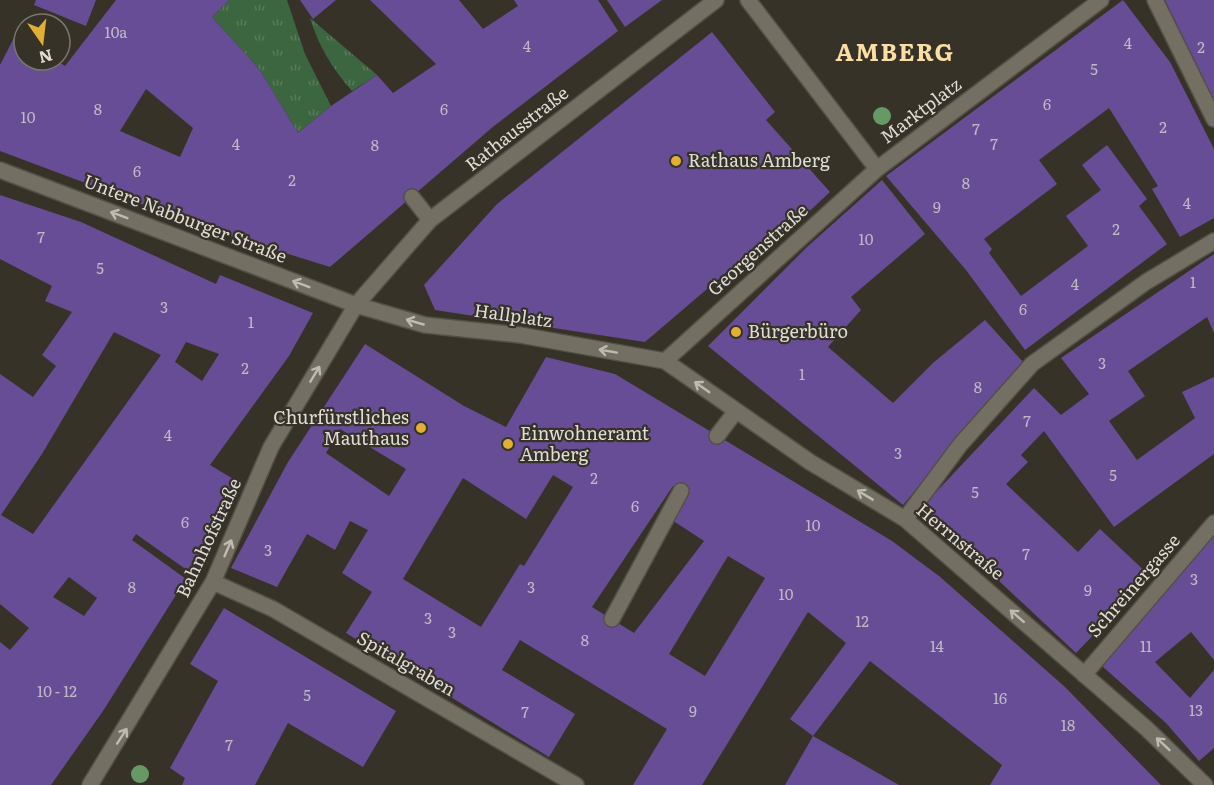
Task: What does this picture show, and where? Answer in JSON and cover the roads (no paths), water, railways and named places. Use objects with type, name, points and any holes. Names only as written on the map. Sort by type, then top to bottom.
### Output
[{"type":"street","name":"Rathausstraße","points":[[356,305],[430,220],[716,0]]},
{"type":"street","name":"Marktplatz","points":[[748,0],[877,169],[1101,0]]},
{"type":"street","points":[[1155,0],[1214,119]]},
{"type":"street","name":"Georgenstraße","points":[[665,361],[877,169]]},
{"type":"street","name":"Untere Nabburger Straße","points":[[0,170],[356,305]]},
{"type":"street","points":[[412,197],[430,220]]},
{"type":"street","points":[[905,519],[960,445],[1032,364],[1146,282],[1214,241]]},
{"type":"street","name":"Hallplatz","points":[[356,305],[425,325],[520,335],[665,361]]},
{"type":"street","name":"Bahnhofstraße","points":[[90,785],[213,582],[271,447],[356,305]]},
{"type":"street","name":"Herrnstraße","points":[[665,361],[810,462],[905,519],[1203,782]]},
{"type":"street","points":[[717,436],[736,411]]},
{"type":"street","points":[[612,619],[681,491]]},
{"type":"street","name":"Schreinergasse","points":[[1084,675],[1214,523]]},
{"type":"street","name":"Spitalgraben","points":[[213,582],[273,609],[576,785]]},
{"type":"street","points":[[1203,782],[1214,769]]},
{"type":"place","name":"Rathaus Amberg","points":[[676,161]]},
{"type":"place","name":"Bürgerbüro","points":[[736,332]]},
{"type":"place","name":"Churfürstliches Mauthaus","points":[[421,428]]},
{"type":"place","name":"Einwohneramt Amberg","points":[[508,444]]},
{"type":"district","name":"AMBERG","points":[[895,53]]}]
